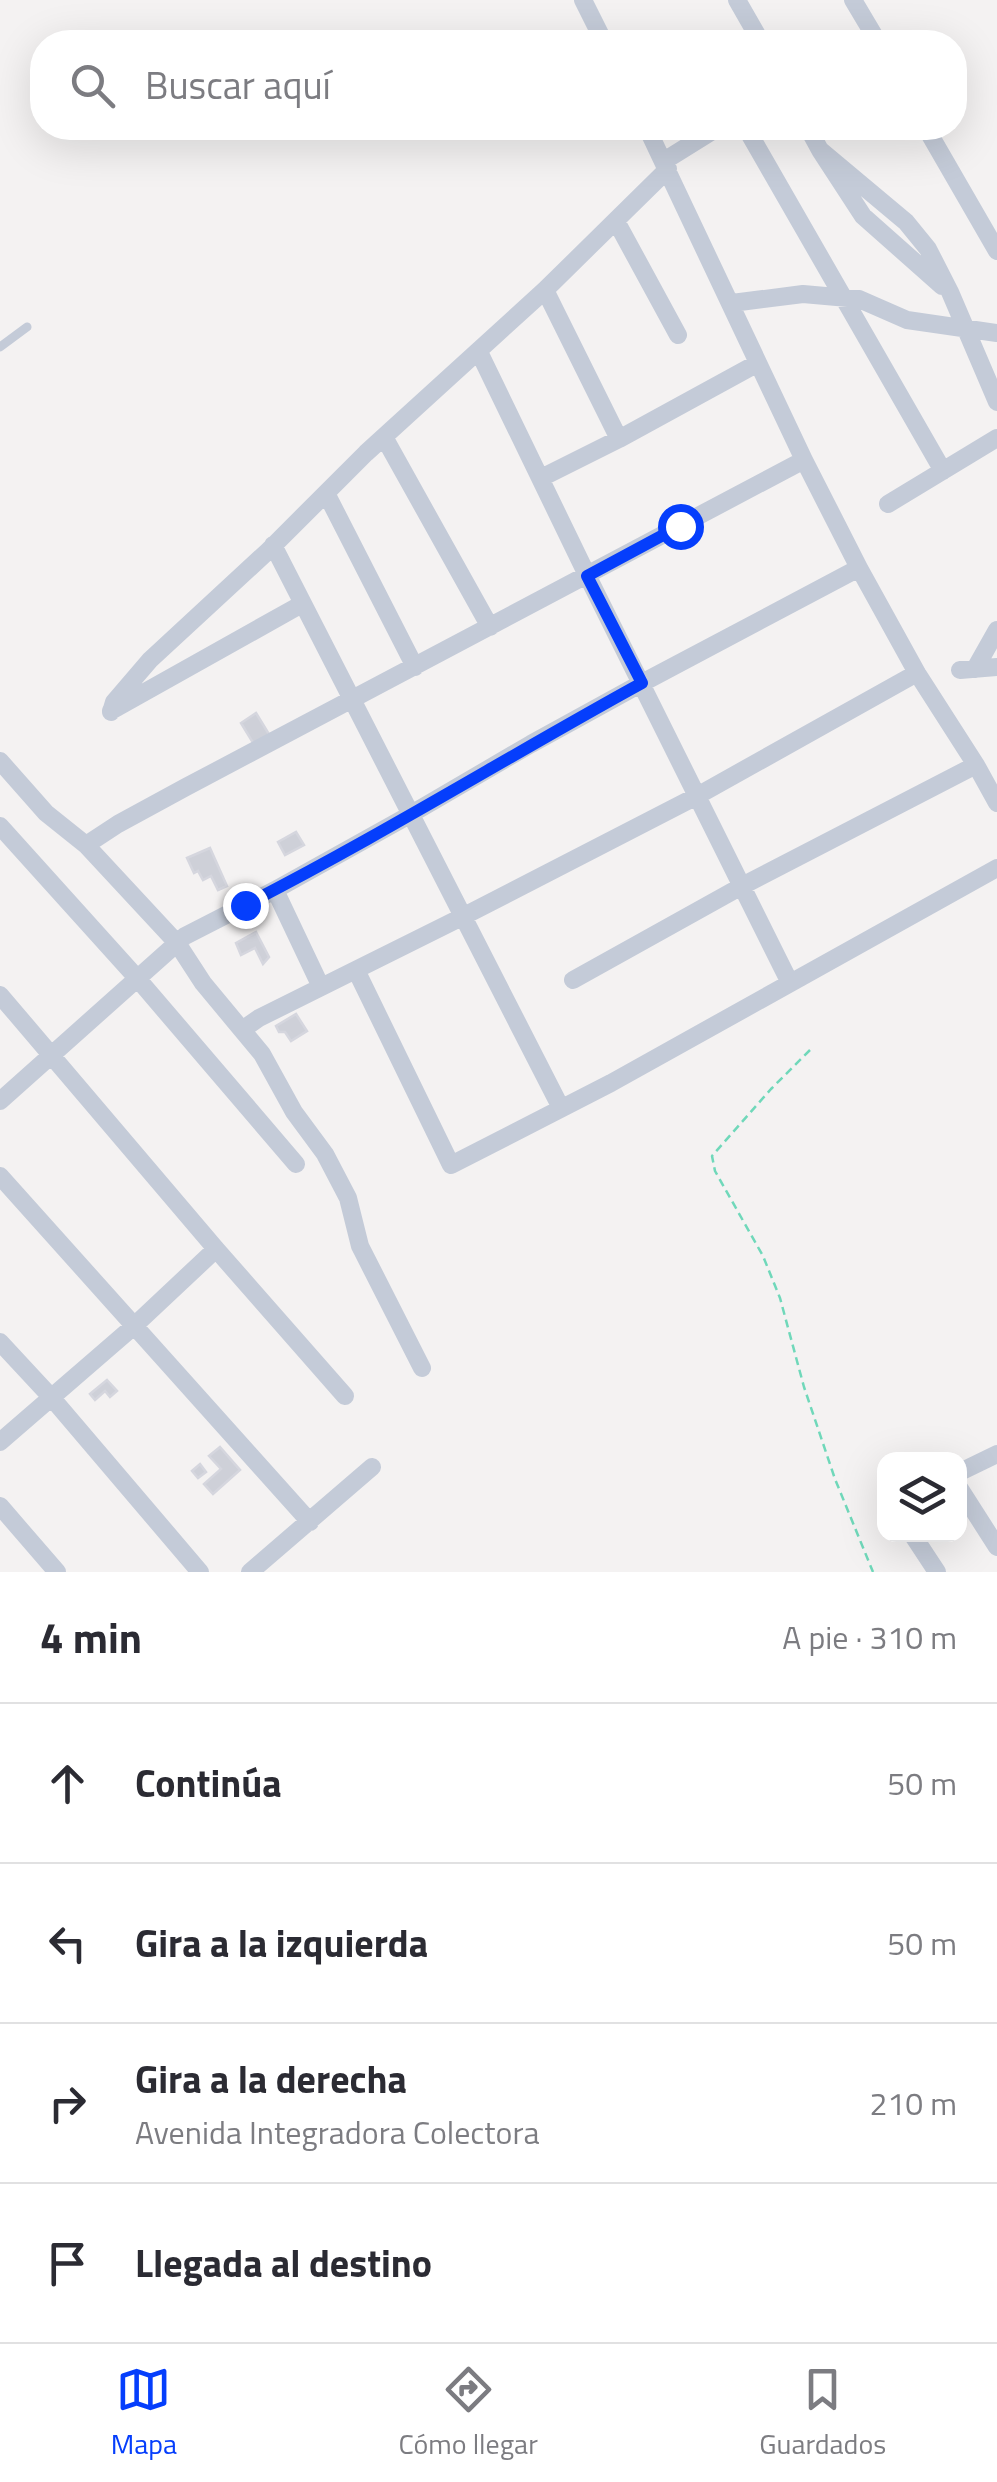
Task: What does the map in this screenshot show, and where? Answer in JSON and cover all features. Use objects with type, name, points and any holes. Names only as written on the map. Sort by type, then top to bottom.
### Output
[{"type":"street","points":[[583,0],[598,30]]},
{"type":"street","points":[[737,0],[754,30]]},
{"type":"street","points":[[853,0],[866,30]]},
{"type":"street","points":[[653,140],[804,460],[860,568],[917,673],[997,803]]},
{"type":"street","points":[[302,604],[109,713],[150,660],[545,290],[616,221],[666,165],[700,140]]},
{"type":"street","points":[[753,140],[943,471]]},
{"type":"street","points":[[815,140],[863,216],[950,292],[997,402]]},
{"type":"street","points":[[933,140],[997,251]]},
{"type":"street","points":[[616,221],[678,335]]},
{"type":"street","points":[[545,290],[619,440]]},
{"type":"street","points":[[732,303],[803,294],[843,298],[859,300],[907,320],[997,333]]},
{"type":"street","points":[[479,352],[790,983]]},
{"type":"street","points":[[541,478],[758,363]]},
{"type":"street","points":[[384,437],[490,628]]},
{"type":"street","points":[[888,504],[997,438]]},
{"type":"street","points":[[86,845],[186,787],[804,460]]},
{"type":"street","points":[[326,493],[415,668]]},
{"type":"street","points":[[273,545],[561,1108]]},
{"type":"street","points":[[0,1101],[185,936],[275,890],[642,683],[860,568]]},
{"type":"street","points":[[997,630],[968,669],[997,667]]},
{"type":"street","points":[[242,1030],[697,796],[917,673]]},
{"type":"street","points":[[0,761],[46,812],[86,845],[177,943],[274,1074],[294,1112],[326,1154],[348,1198],[360,1246],[422,1368]]},
{"type":"street","points":[[573,980],[742,886],[976,765]]},
{"type":"street","points":[[0,826],[138,978],[296,1164]]},
{"type":"street","points":[[356,970],[451,1165],[610,1083],[997,868]]},
{"type":"street","points":[[275,890],[321,987]]},
{"type":"street","points":[[0,994],[345,1396]]},
{"type":"street","points":[[0,1176],[310,1522]]},
{"type":"street","points":[[0,1442],[216,1249]]},
{"type":"street","points":[[0,1342],[200,1572]]},
{"type":"street","points":[[967,1469],[997,1454]]},
{"type":"street","points":[[250,1572],[372,1467]]},
{"type":"street","points":[[967,1500],[997,1547]]},
{"type":"street","points":[[0,1506],[58,1572]]},
{"type":"street","points":[[917,1542],[937,1572]]},
{"type":"lane","points":[[0,347],[27,327]]},
{"type":"path","points":[[810,1050],[770,1088],[712,1156],[715,1171],[763,1256],[780,1298],[804,1388],[835,1479],[874,1572]]},
{"type":"building","points":[[256,713],[270,736],[255,746],[241,723]]},
{"type":"building","points":[[296,832],[304,845],[285,855],[278,842]]},
{"type":"building","points":[[210,848],[227,886],[218,890],[211,876],[203,880],[198,871],[194,873],[187,858]]},
{"type":"building","points":[[256,932],[269,957],[263,964],[255,948],[241,955],[236,943]]},
{"type":"building","points":[[296,1014],[307,1031],[291,1041],[276,1026]]},
{"type":"building","points":[[107,1380],[117,1391],[110,1397],[105,1391],[95,1400],[90,1394]]},
{"type":"building","points":[[220,1447],[240,1470],[213,1494],[204,1484],[221,1469],[209,1456]]},
{"type":"building","points":[[200,1464],[206,1472],[198,1478],[192,1471]]},
{"type":"route","points":[[245,905],[642,683],[587,576],[680,526]]}]
